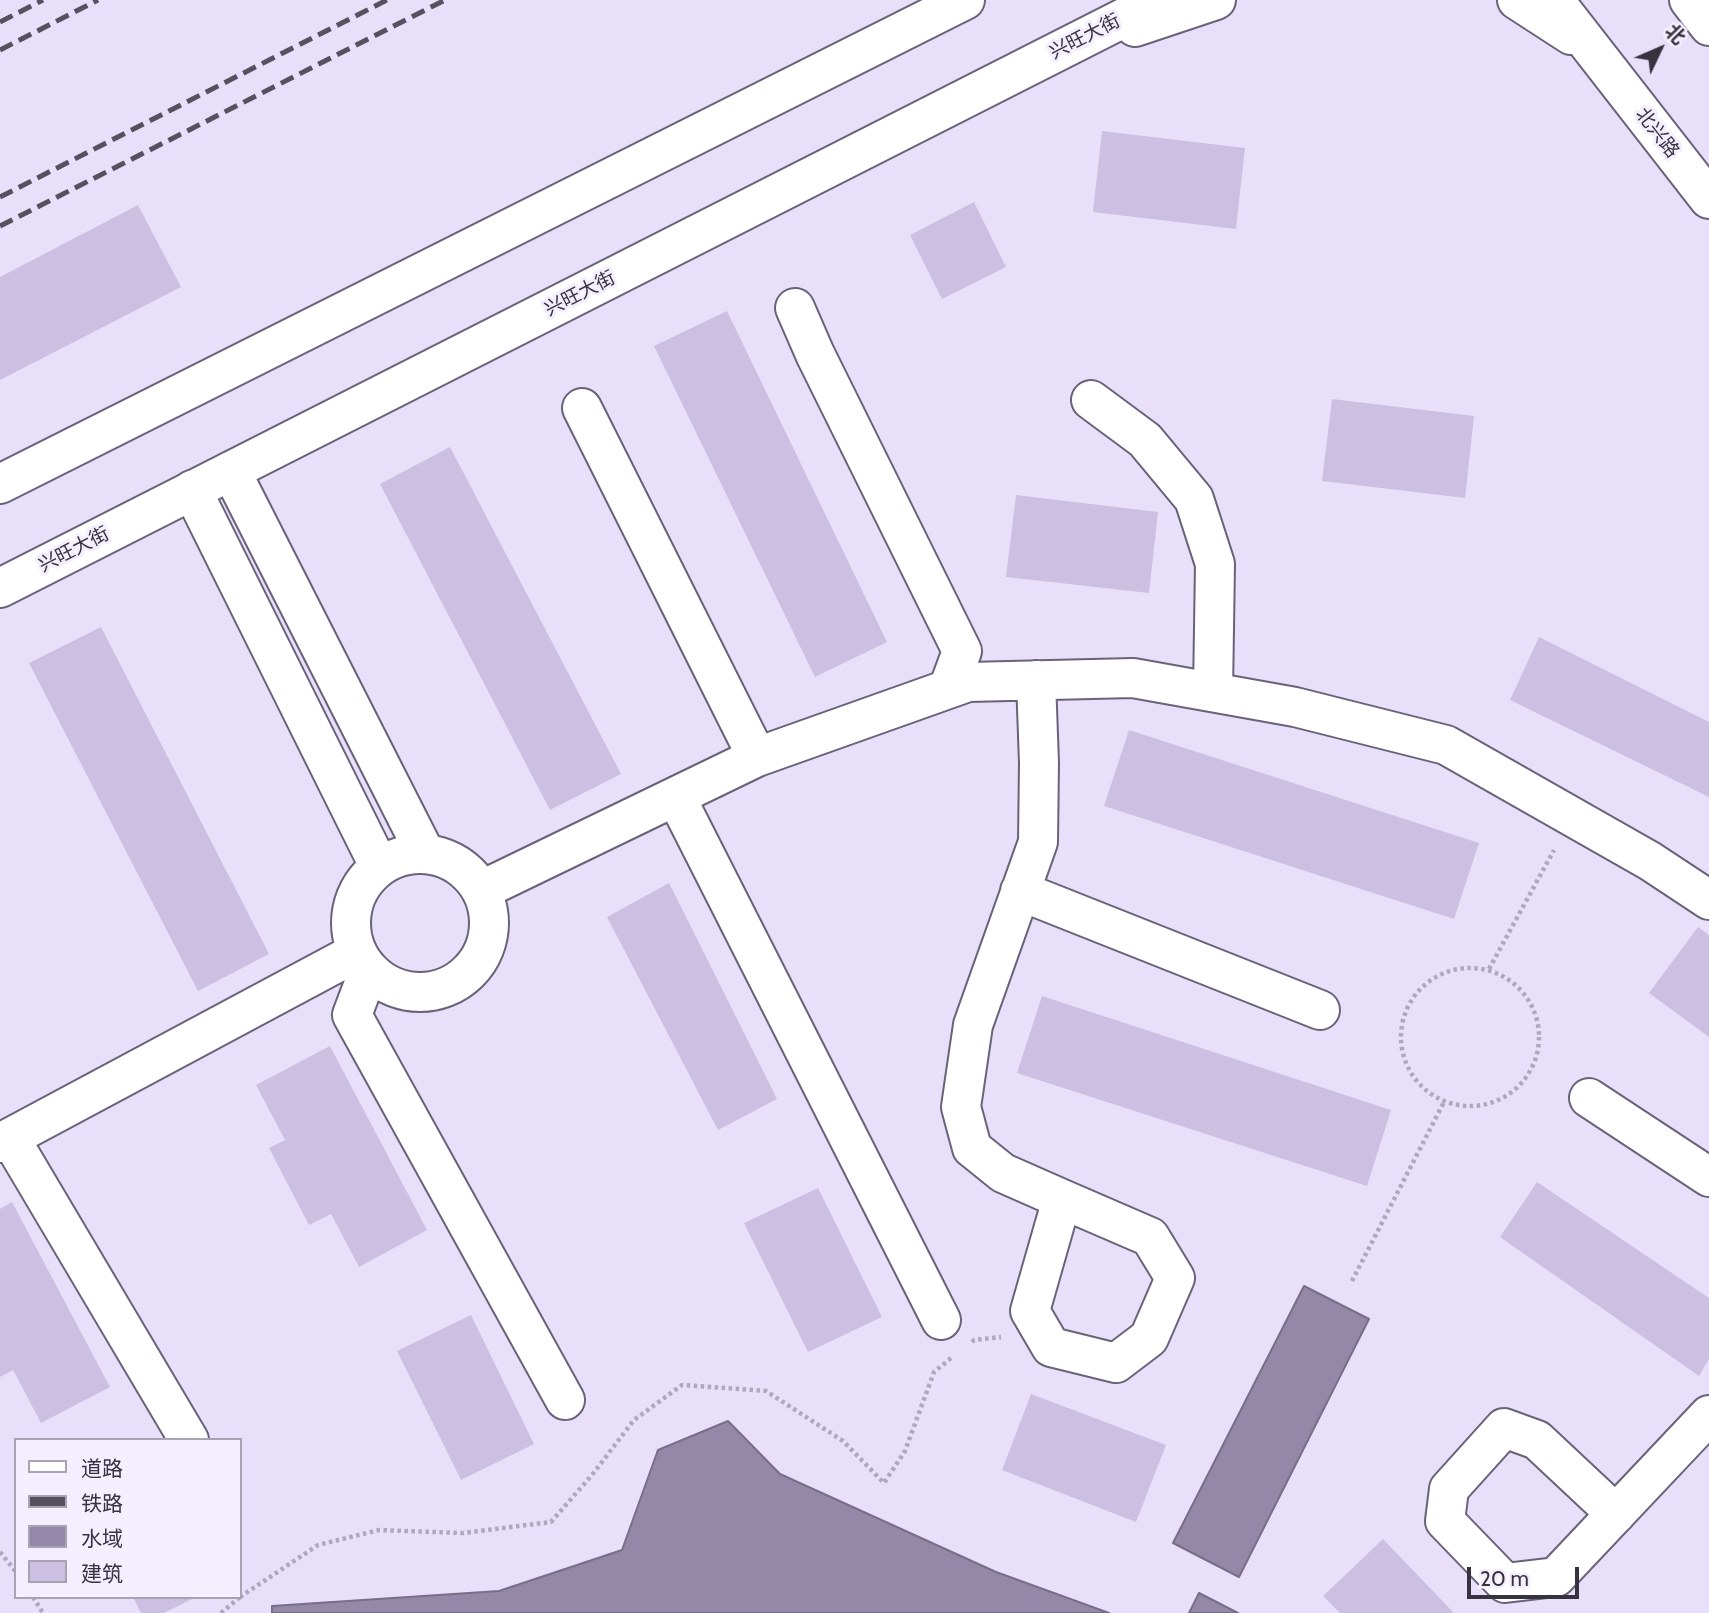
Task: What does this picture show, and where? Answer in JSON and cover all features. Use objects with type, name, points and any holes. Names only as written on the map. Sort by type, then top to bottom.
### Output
[{"type":"street","points":[[0,484],[965,0]]},
{"type":"street","name":"兴旺大街","points":[[0,588],[1159,0]]},
{"type":"street","points":[[1056,52],[1216,0]]},
{"type":"street","points":[[1517,0],[1592,49]]},
{"type":"street","name":"北兴路","points":[[1554,0],[1709,199]]},
{"type":"street","points":[[1689,0],[1709,26]]},
{"type":"street","points":[[795,308],[815,354],[962,651],[948,689]]},
{"type":"street","points":[[1091,400],[1145,440],[1194,499],[1215,565],[1213,692]]},
{"type":"street","points":[[582,408],[758,757]]},
{"type":"street","points":[[231,471],[425,853]]},
{"type":"street","points":[[192,491],[379,866]]},
{"type":"street","points":[[482,890],[758,757],[968,682],[1133,678],[1295,706],[1446,746],[1650,861],[1709,900]]},
{"type":"street","points":[[1036,680],[1038,842],[973,1025],[961,1107],[972,1148],[1003,1173],[1150,1237],[1175,1278],[1149,1338],[1116,1363],[1051,1348],[1030,1311],[1062,1199]]},
{"type":"street","points":[[676,797],[952,1334]]},
{"type":"street","points":[[425,853],[448,859],[468,873],[482,890],[489,911],[489,933],[482,955],[469,973],[451,985],[430,992],[407,992],[386,984],[363,961],[351,928],[352,905],[363,882],[379,866],[401,855],[425,853]]},
{"type":"street","points":[[1020,891],[1320,1010]]},
{"type":"street","points":[[188,1438],[3,1142],[363,961]]},
{"type":"street","points":[[363,961],[352,1015],[565,1400]]},
{"type":"street","points":[[1589,1098],[1709,1177]]},
{"type":"street","points":[[1616,1514],[1709,1415]]},
{"type":"path","points":[[1489,969],[1572,817]]},
{"type":"path","points":[[1466,966],[1489,969],[1510,979],[1527,995],[1537,1015],[1540,1037],[1537,1059],[1526,1080],[1510,1095],[1489,1104],[1466,1107],[1444,1101],[1424,1089],[1410,1071],[1402,1049],[1401,1025],[1409,1003],[1423,985],[1443,972],[1466,966]]},
{"type":"path","points":[[1352,1281],[1444,1101]]},
{"type":"path","points":[[952,1334],[974,1340],[1043,1334]]},
{"type":"path","points":[[242,1596],[318,1545],[379,1530],[463,1533],[551,1522],[592,1475],[634,1420],[682,1385],[766,1391],[843,1441],[884,1483],[905,1451],[934,1372],[954,1356]]},
{"type":"path","points":[[0,1552],[14,1570]]},
{"type":"path","points":[[221,1613],[238,1599]]},
{"type":"water","points":[[1304,1286],[1369,1319],[1239,1577],[1173,1543]]},
{"type":"water","points":[[728,1421],[780,1474],[996,1572],[1109,1613],[272,1613],[272,1606],[499,1591],[622,1550],[658,1450]]},
{"type":"water","points":[[1199,1593],[1238,1613],[1189,1613]]},
{"type":"building","points":[[1102,131],[1245,148],[1236,229],[1093,212]]},
{"type":"building","points":[[974,202],[1006,267],[942,299],[910,235]]},
{"type":"building","points":[[138,205],[181,287],[0,380],[0,277]]},
{"type":"building","points":[[727,311],[887,642],[815,677],[654,346]]},
{"type":"building","points":[[1332,399],[1474,416],[1465,498],[1322,481]]},
{"type":"building","points":[[450,447],[621,774],[550,810],[380,484]]},
{"type":"building","points":[[1016,495],[1158,512],[1149,593],[1006,577]]},
{"type":"building","points":[[101,627],[269,954],[198,991],[29,663]]},
{"type":"building","points":[[1539,637],[1709,722],[1709,797],[1510,700]]},
{"type":"building","points":[[1129,730],[1479,843],[1454,919],[1104,806]]},
{"type":"building","points":[[669,883],[777,1099],[718,1130],[607,917]]},
{"type":"building","points":[[1698,927],[1709,935],[1709,1037],[1649,993]]},
{"type":"building","points":[[1042,996],[1391,1110],[1367,1186],[1017,1073]]},
{"type":"building","points":[[330,1046],[427,1230],[359,1267],[331,1214],[309,1225],[269,1148],[285,1140],[256,1085]]},
{"type":"building","points":[[1537,1182],[1709,1298],[1709,1359],[1699,1376],[1500,1237]]},
{"type":"building","points":[[818,1188],[882,1317],[808,1352],[744,1223]]},
{"type":"building","points":[[12,1202],[110,1387],[41,1423],[13,1370],[0,1377],[0,1209]]},
{"type":"building","points":[[471,1315],[534,1444],[461,1480],[397,1351]]},
{"type":"building","points":[[1031,1394],[1166,1445],[1136,1522],[1002,1470]]},
{"type":"building","points":[[1383,1539],[1454,1613],[1340,1613],[1323,1596]]},
{"type":"building","points":[[134,1599],[192,1599],[164,1613],[141,1613]]},
{"type":"railway","points":[[0,22],[43,0]]},
{"type":"railway","points":[[0,50],[98,0]]},
{"type":"railway","points":[[0,197],[387,0]]},
{"type":"railway","points":[[0,226],[445,0]]}]
